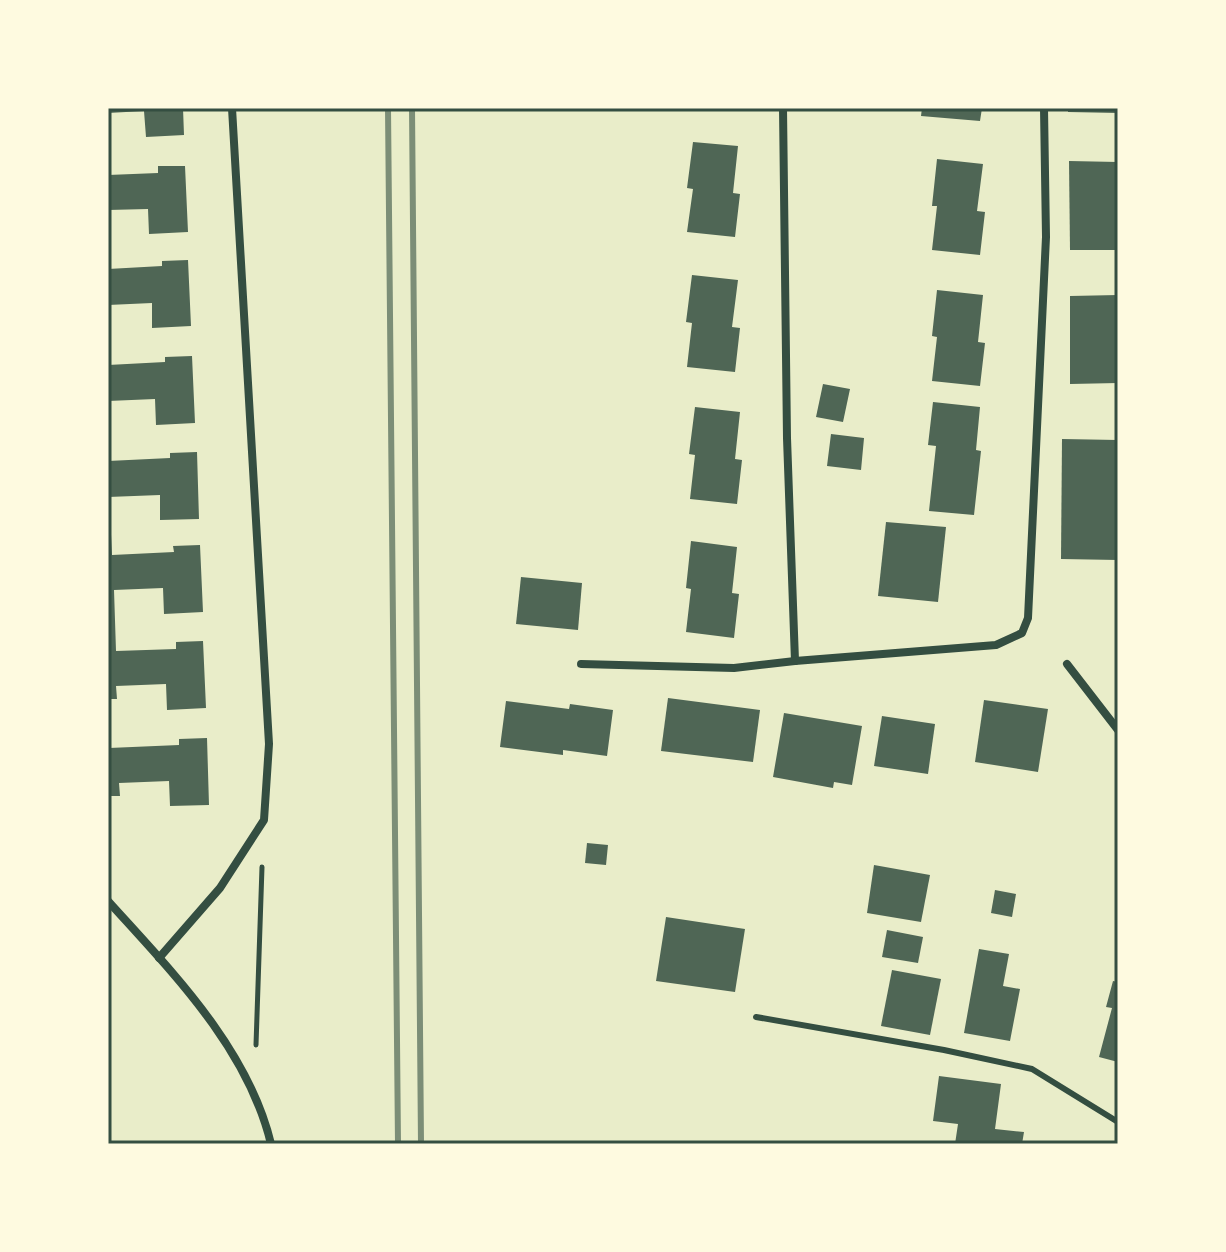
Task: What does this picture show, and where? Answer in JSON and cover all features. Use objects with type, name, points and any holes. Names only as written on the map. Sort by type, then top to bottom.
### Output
[{"type":"street","points":[[159,958],[220,888],[264,820],[269,744],[232,108]]},
{"type":"street","points":[[783,108],[787,438],[795,661]]},
{"type":"street","points":[[581,664],[734,668],[996,645],[1022,633],[1028,618],[1046,237],[1044,108]]},
{"type":"street","points":[[1067,664],[1118,730]]},
{"type":"street","points":[[108,901],[211,1020],[240,1066],[267,1125],[271,1144]]},
{"type":"lane","points":[[756,1017],[1032,1069],[1118,1122]]},
{"type":"path","points":[[256,1052],[262,866]]},
{"type":"building","points":[[108,108],[183,108],[184,135],[146,137],[144,111],[108,113]]},
{"type":"building","points":[[922,108],[982,108],[980,121],[921,116]]},
{"type":"building","points":[[1068,108],[1118,108],[1118,113],[1068,112]]},
{"type":"building","points":[[693,142],[738,146],[733,193],[740,194],[735,237],[687,232],[693,189],[687,188]]},
{"type":"building","points":[[937,159],[983,164],[977,211],[985,212],[980,255],[932,250],[937,206],[932,206]]},
{"type":"building","points":[[1069,161],[1118,162],[1118,250],[1070,250]]},
{"type":"building","points":[[158,166],[185,166],[188,232],[149,234],[148,209],[108,210],[108,175],[158,173]]},
{"type":"building","points":[[188,260],[191,326],[152,328],[152,303],[108,305],[108,269],[162,266],[162,261]]},
{"type":"building","points":[[692,275],[738,280],[732,327],[740,328],[735,372],[687,367],[692,323],[686,322]]},
{"type":"building","points":[[937,290],[983,295],[978,342],[985,343],[980,386],[932,381],[937,337],[932,336]]},
{"type":"building","points":[[1118,295],[1118,383],[1070,384],[1070,296]]},
{"type":"building","points":[[192,356],[195,423],[156,425],[155,399],[108,401],[108,365],[165,362],[165,357]]},
{"type":"building","points":[[823,384],[850,389],[843,422],[816,417]]},
{"type":"building","points":[[933,402],[980,407],[976,450],[981,451],[974,515],[929,511],[936,446],[928,445]]},
{"type":"building","points":[[695,407],[740,412],[735,459],[742,460],[737,504],[690,499],[695,455],[689,454]]},
{"type":"building","points":[[831,434],[864,438],[861,470],[827,466]]},
{"type":"building","points":[[1062,439],[1118,440],[1118,560],[1061,559]]},
{"type":"building","points":[[197,452],[199,519],[160,520],[160,495],[108,497],[108,461],[170,458],[170,453]]},
{"type":"building","points":[[108,514],[112,555],[174,552],[173,546],[200,545],[203,612],[164,614],[163,588],[114,590],[116,651],[176,649],[176,642],[203,641],[206,708],[167,710],[166,684],[116,686],[117,699],[108,699]]},
{"type":"building","points":[[886,522],[946,527],[938,602],[878,596]]},
{"type":"building","points":[[691,541],[737,547],[732,593],[739,594],[734,638],[686,632],[691,589],[686,588]]},
{"type":"building","points":[[521,577],[582,583],[578,630],[516,624]]},
{"type":"building","points":[[668,698],[760,710],[753,762],[661,751]]},
{"type":"building","points":[[984,700],[1048,709],[1038,772],[975,762]]},
{"type":"building","points":[[506,701],[569,709],[570,704],[613,710],[607,756],[563,750],[563,755],[500,747]]},
{"type":"building","points":[[784,713],[862,726],[852,785],[834,782],[833,788],[773,777]]},
{"type":"building","points":[[882,716],[935,724],[928,774],[874,766]]},
{"type":"building","points":[[207,738],[209,805],[170,806],[169,781],[119,783],[120,796],[110,796],[109,748],[179,745],[179,739]]},
{"type":"building","points":[[587,843],[608,845],[606,865],[585,863]]},
{"type":"building","points":[[874,865],[930,875],[921,922],[867,913]]},
{"type":"building","points":[[995,890],[1016,894],[1012,917],[991,913]]},
{"type":"building","points":[[666,917],[745,929],[735,992],[656,981]]},
{"type":"building","points":[[887,930],[923,937],[918,963],[882,957]]},
{"type":"building","points":[[979,949],[1009,954],[1003,986],[1020,989],[1010,1041],[964,1033]]},
{"type":"building","points":[[892,970],[941,979],[930,1035],[881,1026]]},
{"type":"building","points":[[1113,981],[1118,982],[1118,1062],[1099,1057],[1112,1008],[1106,1007]]},
{"type":"building","points":[[939,1076],[1001,1084],[995,1129],[1024,1132],[1022,1144],[955,1144],[958,1124],[933,1121]]},
{"type":"railway","points":[[388,108],[398,1144]]},
{"type":"railway","points":[[412,108],[421,1144]]}]
